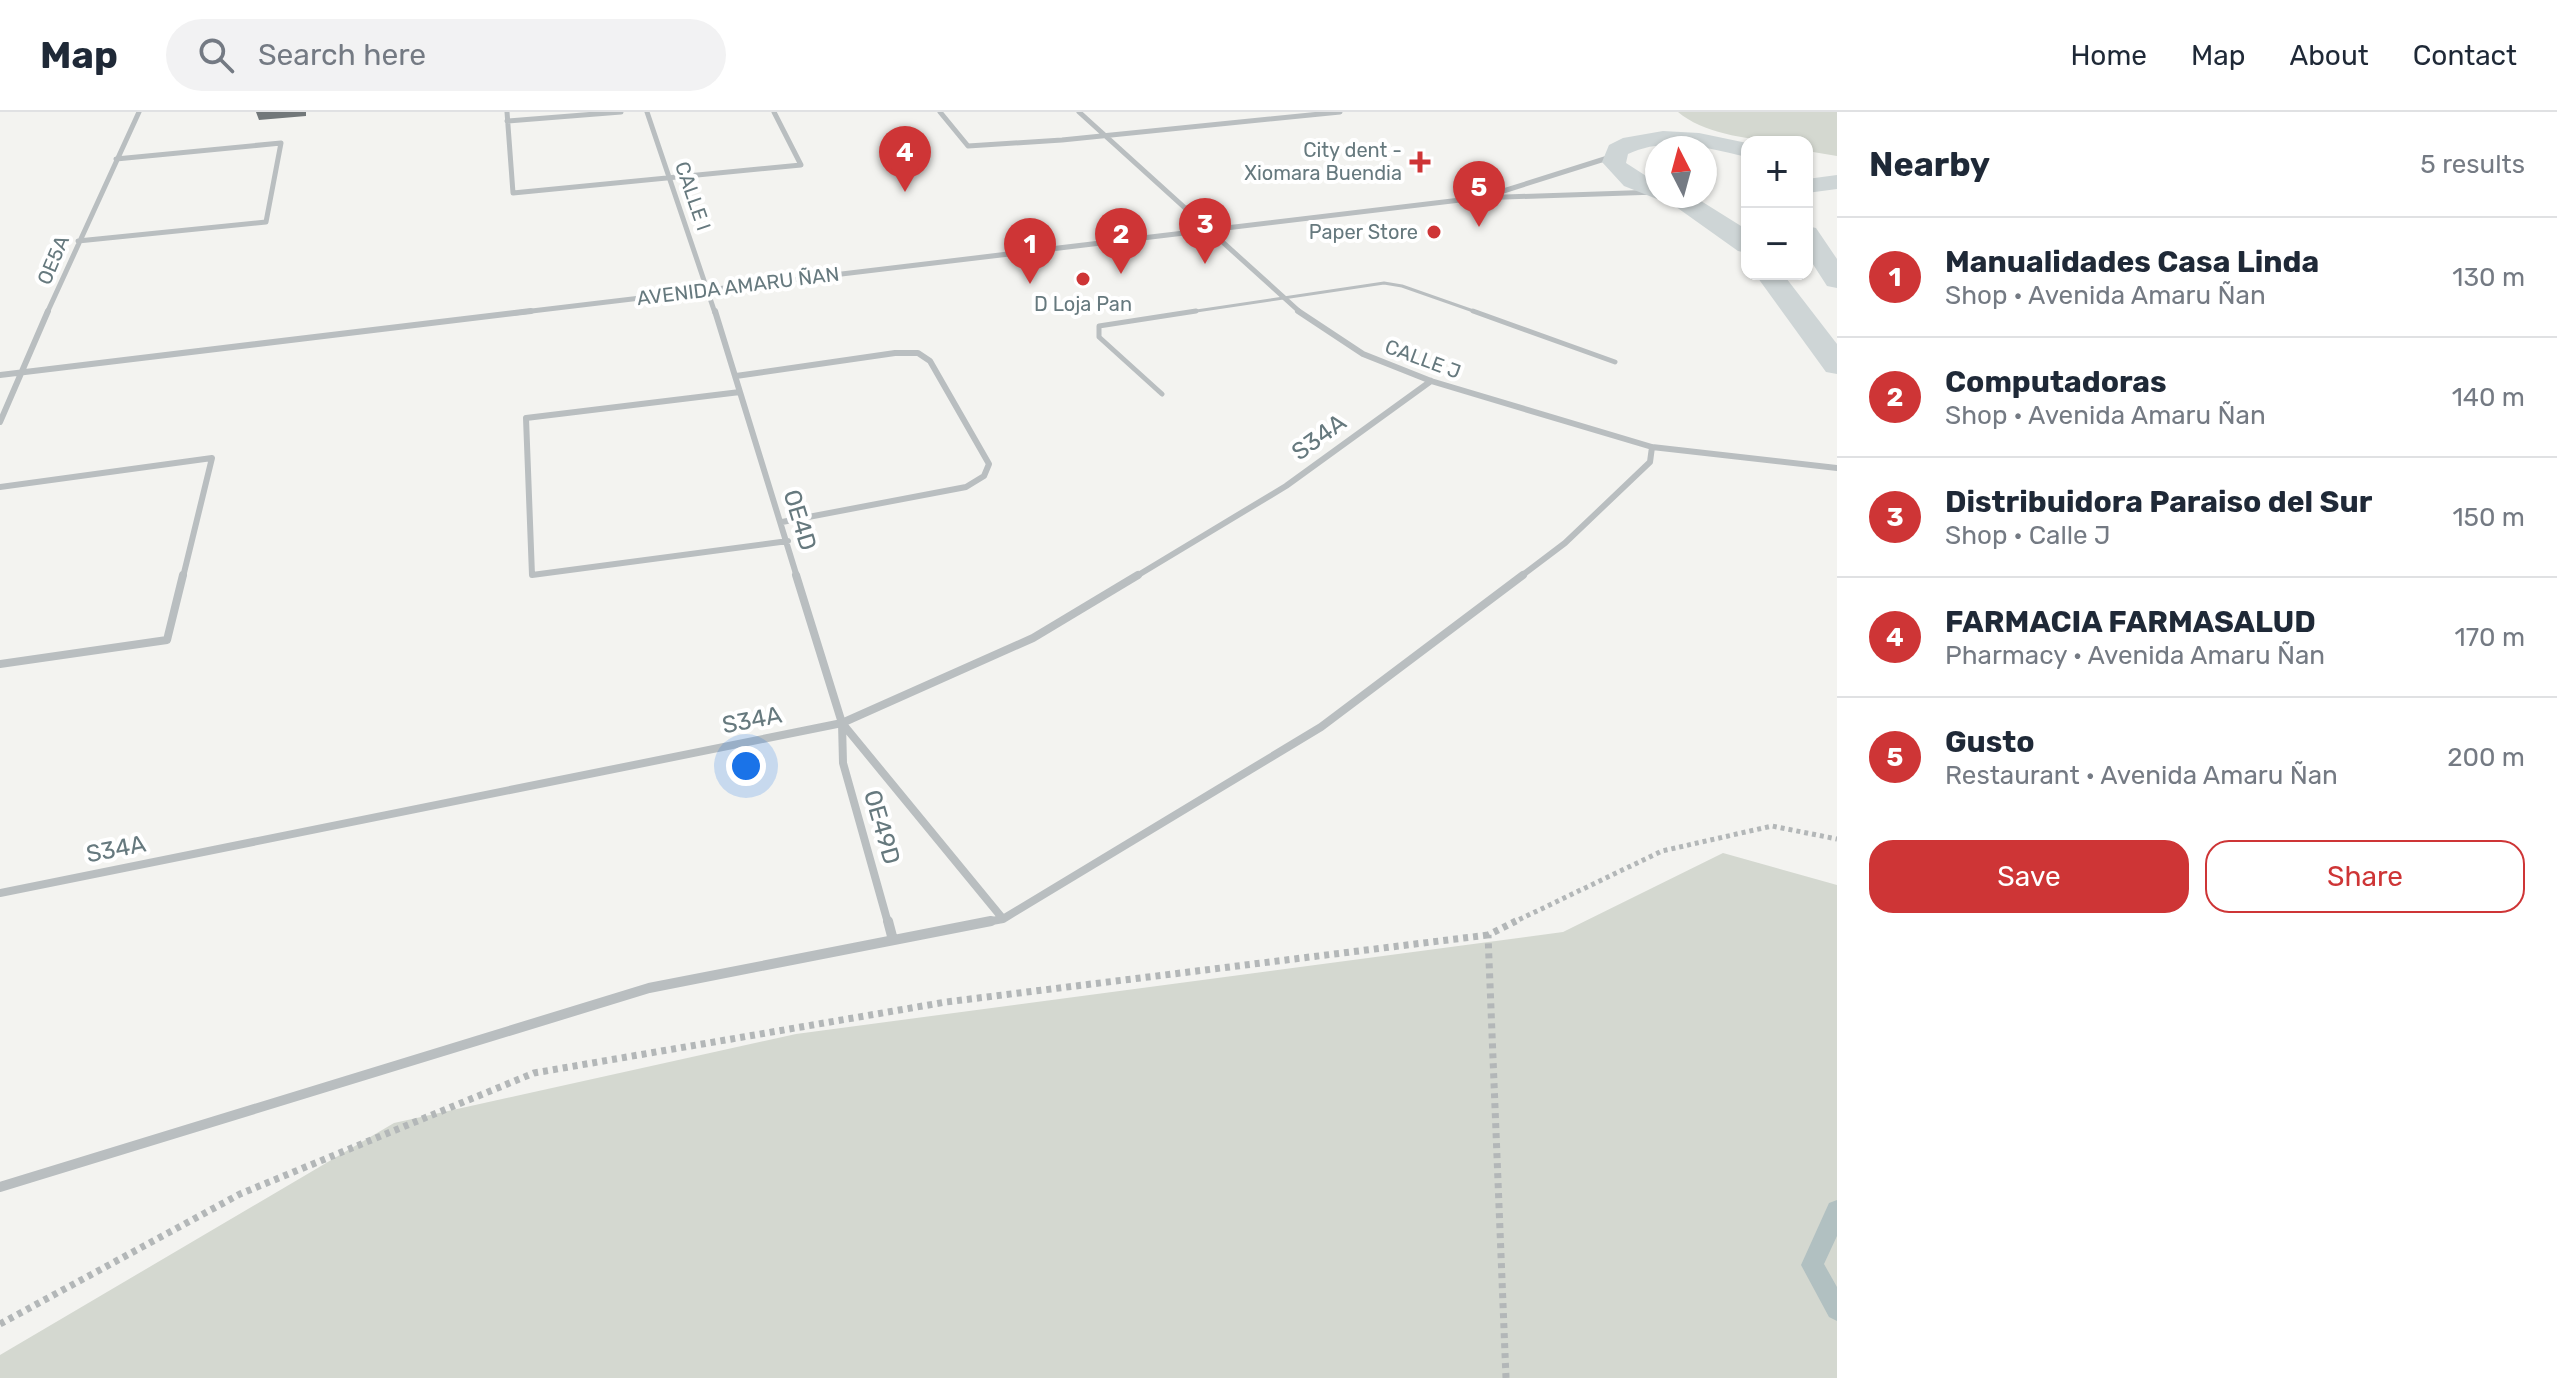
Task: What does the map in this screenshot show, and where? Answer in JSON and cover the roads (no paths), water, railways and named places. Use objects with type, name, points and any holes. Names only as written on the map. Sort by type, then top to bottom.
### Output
[{"type":"main road","points":[[1683,117],[1738,148]]},
{"type":"main road","points":[[1629,120],[1619,151],[1618,169],[1626,177],[1645,185]]},
{"type":"main road","points":[[1619,151],[1668,139],[1738,148]]},
{"type":"main road","points":[[1813,185],[1837,182]]},
{"type":"main road","points":[[1717,203],[1732,206]]},
{"type":"main road","points":[[1690,208],[1741,240]]},
{"type":"main road","points":[[1813,243],[1837,280]]},
{"type":"main road","points":[[1773,280],[1837,365]]},
{"type":"street","name":"OE5A","points":[[0,422],[78,241],[139,112]]},
{"type":"street","points":[[507,112],[513,193],[801,165],[774,112]]},
{"type":"street","points":[[507,121],[621,112]]},
{"type":"street","name":"CALLE I","points":[[647,112],[708,290]]},
{"type":"street","points":[[940,112],[968,146],[1340,112]]},
{"type":"street","name":"CALLE J","points":[[1079,112],[1283,299],[1309,320],[1363,354],[1431,381],[1652,447],[1837,468]]},
{"type":"street","points":[[1229,112],[1240,121]]},
{"type":"street","points":[[78,241],[266,222],[281,143],[116,159]]},
{"type":"street","name":"AVENIDA AMARU ÑAN","points":[[1477,198],[1516,188],[1619,151]]},
{"type":"street","name":"AVENIDA AMARU ÑAN","points":[[0,375],[1477,198],[1645,195]]},
{"type":"street","name":"OE4D","points":[[708,290],[842,723],[868,755]]},
{"type":"street","points":[[736,376],[895,353],[918,353],[930,361],[989,464],[984,476],[966,487],[782,522]]},
{"type":"street","name":"S34A","points":[[0,893],[842,723],[1033,638],[1286,486],[1431,381]]},
{"type":"street","points":[[740,392],[526,418],[532,575],[788,541]]},
{"type":"street","points":[[0,1187],[649,988],[1003,919],[1321,727],[1565,543],[1650,462],[1652,447]]},
{"type":"street","points":[[0,487],[212,458],[167,640],[0,664]]},
{"type":"street","name":"OE49D","points":[[842,723],[843,763],[893,940]]},
{"type":"street","name":"OE49D","points":[[868,755],[1003,919]]},
{"type":"lane","points":[[1162,394],[1099,337],[1099,326],[1384,283],[1402,286],[1615,362]]},
{"type":"waterway","points":[[1837,1211],[1812,1265],[1837,1309]]},
{"type":"place","name":"City dent - Xiomara Buendia","points":[[1420,162]]},
{"type":"place","name":"FARMACIA FARMASALUD","points":[[905,192]]},
{"type":"place","name":"Gusto","points":[[1479,227]]},
{"type":"place","name":"Paper Store","points":[[1434,232]]},
{"type":"place","name":"Distribuidora Paraiso del Sur","points":[[1205,264]]},
{"type":"place","name":"Computadoras","points":[[1121,274]]},
{"type":"place","name":"D Loja Pan","points":[[1083,279]]},
{"type":"place","name":"Manualidades Casa Linda","points":[[1030,284]]}]
